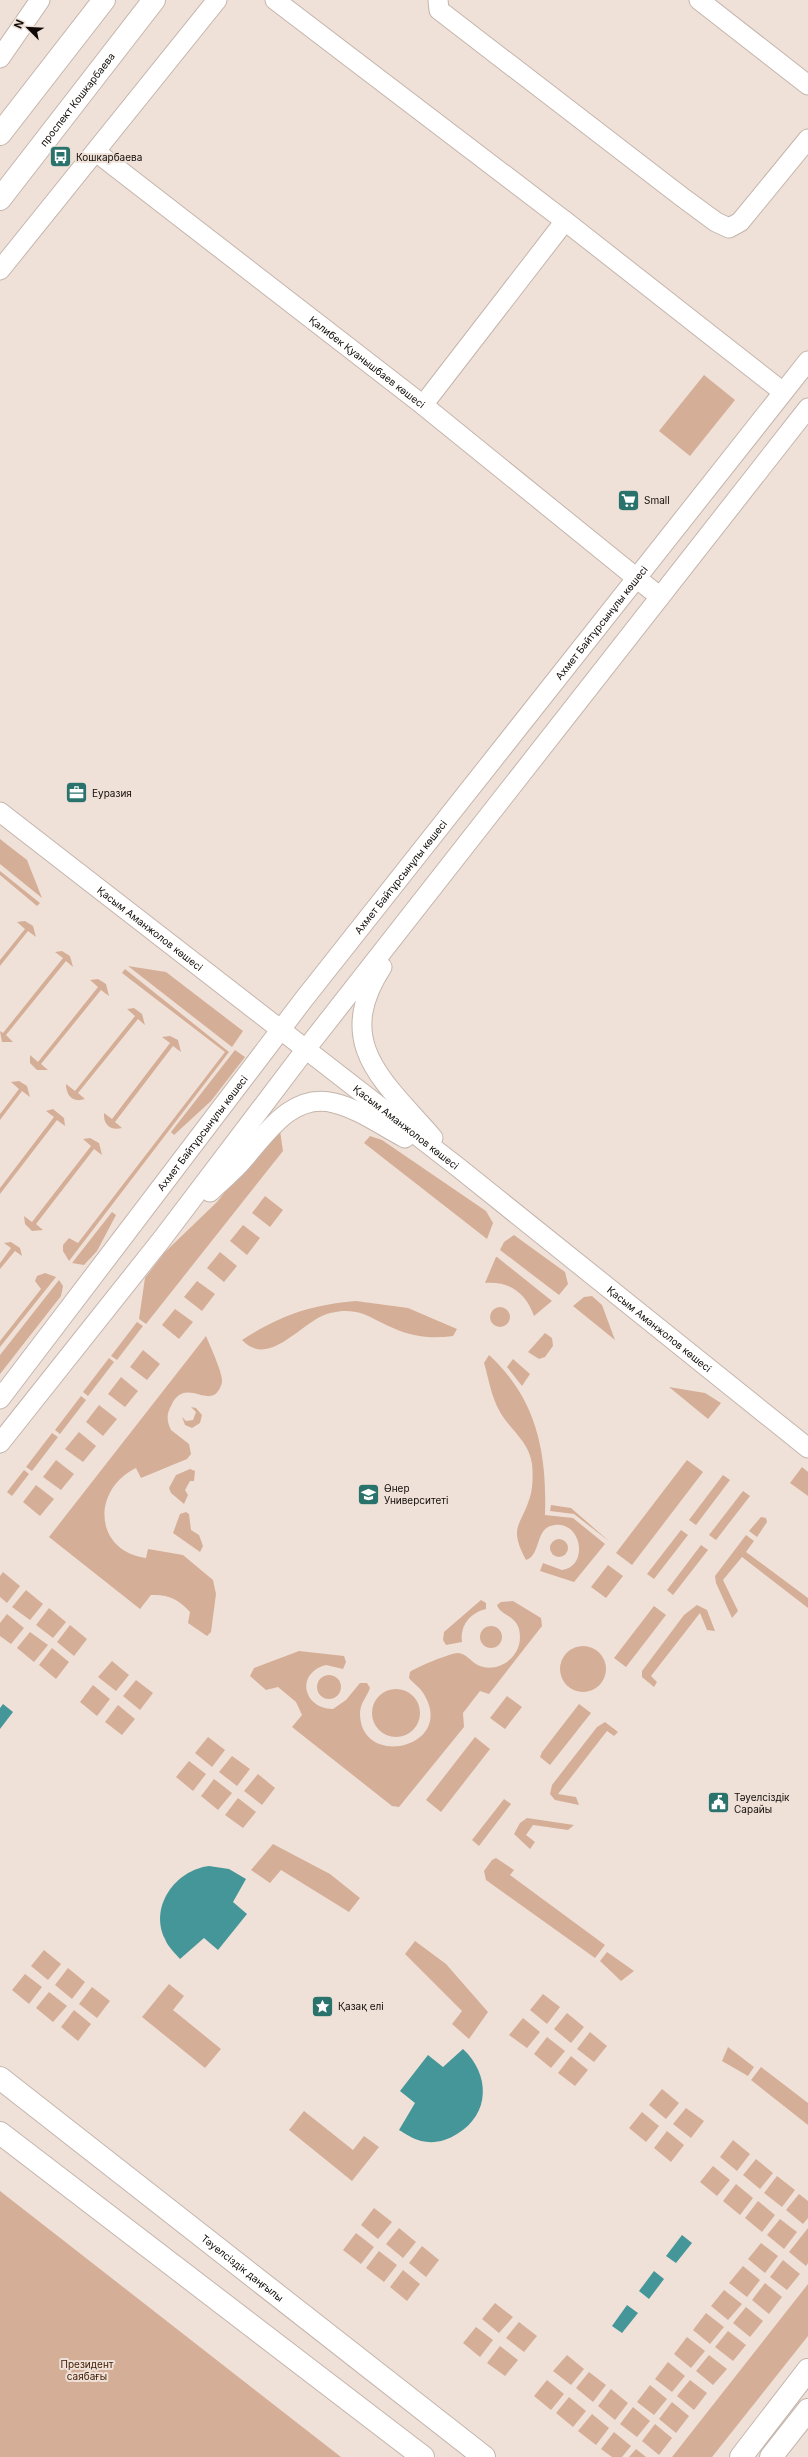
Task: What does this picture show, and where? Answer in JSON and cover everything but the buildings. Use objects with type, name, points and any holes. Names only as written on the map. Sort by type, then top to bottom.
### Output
[{"type":"main road","points":[[0,134],[104,0]]},
{"type":"main road","name":"проспект Кошкарбаева","points":[[0,199],[154,0]]},
{"type":"main road","name":"Тәуелсіздік даңғылы","points":[[0,2078],[484,2457]]},
{"type":"main road","points":[[0,2133],[422,2457]]},
{"type":"main road","points":[[741,2457],[808,2370]]},
{"type":"main road","points":[[771,2457],[808,2410]]},
{"type":"street","points":[[0,58],[40,0]]},
{"type":"street","points":[[0,270],[217,0]]},
{"type":"street","points":[[275,0],[565,221],[783,392]]},
{"type":"street","points":[[438,0],[439,10],[682,197],[716,222],[729,228],[740,222],[808,139]]},
{"type":"street","points":[[699,0],[808,85]]},
{"type":"street","name":"Қалибек Қуанышбаев көшесі","points":[[96,152],[423,405],[660,597]]},
{"type":"street","points":[[423,405],[565,221]]},
{"type":"street","name":"Ахмет Байтұрсынұлы көшесі","points":[[0,1399],[280,1030],[635,578],[808,361]]},
{"type":"street","points":[[0,1443],[162,1239],[306,1049],[808,408]]},
{"type":"street","name":"Қасым Аманжолов көшесі","points":[[0,812],[459,1168],[808,1448]]},
{"type":"street","points":[[444,872],[373,980],[364,1002],[360,1020],[366,1049],[374,1069],[459,1168]]},
{"type":"street","points":[[162,1239],[243,1161],[281,1116],[299,1106],[314,1102],[332,1102],[350,1109],[459,1168]]},
{"type":"green space","points":[[704,375],[735,400],[690,456],[659,431]]},
{"type":"green space","points":[[0,839],[27,860],[42,898],[0,864]]},
{"type":"green space","points":[[0,871],[40,903],[37,906],[0,875]]},
{"type":"green space","points":[[25,921],[33,926],[36,937],[28,931],[0,966],[0,960],[25,929],[17,922]]},
{"type":"green space","points":[[62,951],[70,956],[73,967],[66,961],[6,1035],[13,1042],[2,1042],[0,1031],[3,1033],[63,958],[55,952]]},
{"type":"green space","points":[[128,966],[166,972],[243,1031],[232,1047]]},
{"type":"green space","points":[[125,969],[229,1052],[69,1261],[63,1251],[63,1245],[69,1238],[78,1243],[225,1052],[122,973]]},
{"type":"green space","points":[[98,979],[106,984],[109,996],[101,990],[41,1064],[48,1070],[37,1070],[30,1063],[30,1055],[38,1062],[98,987],[90,980]]},
{"type":"green space","points":[[134,1008],[142,1014],[145,1025],[138,1019],[78,1093],[85,1099],[77,1100],[71,1098],[67,1092],[66,1084],[75,1091],[135,1016],[127,1009]]},
{"type":"green space","points":[[170,1036],[178,1040],[181,1052],[173,1046],[115,1122],[122,1128],[111,1128],[106,1124],[104,1113],[112,1119],[170,1043],[162,1037]]},
{"type":"green space","points":[[235,1050],[245,1057],[211,1101],[174,1135],[171,1132]]},
{"type":"green space","points":[[19,1081],[27,1086],[30,1097],[22,1091],[0,1120],[0,1114],[19,1089],[11,1082]]},
{"type":"green space","points":[[53,1109],[64,1118],[65,1126],[57,1120],[0,1194],[0,1188],[54,1117],[46,1111]]},
{"type":"green space","points":[[279,1124],[283,1151],[146,1324],[139,1319],[145,1278],[165,1252],[217,1202]]},
{"type":"green space","points":[[370,1136],[382,1140],[486,1211],[493,1223],[487,1239],[364,1143]]},
{"type":"green space","points":[[90,1138],[99,1143],[102,1155],[94,1149],[36,1224],[43,1230],[32,1231],[25,1224],[24,1216],[32,1222],[91,1146],[83,1139]]},
{"type":"green space","points":[[265,1196],[283,1210],[270,1227],[252,1213]]},
{"type":"green space","points":[[112,1212],[116,1215],[97,1251],[84,1265],[72,1263]]},
{"type":"green space","points":[[243,1225],[260,1238],[247,1255],[230,1241]]},
{"type":"green space","points":[[514,1235],[565,1272],[568,1284],[559,1295],[500,1250],[504,1242]]},
{"type":"green space","points":[[11,1242],[20,1248],[22,1256],[15,1251],[0,1269],[0,1263],[11,1248],[4,1243]]},
{"type":"green space","points":[[220,1252],[237,1266],[224,1282],[207,1268]]},
{"type":"green space","points":[[496,1257],[552,1301],[534,1316],[531,1308],[522,1295],[516,1290],[502,1284],[485,1283]]},
{"type":"green space","points":[[45,1273],[56,1277],[0,1347],[0,1341],[41,1289],[35,1281],[37,1276]]},
{"type":"green space","points":[[59,1280],[63,1286],[61,1296],[0,1374],[0,1355]]},
{"type":"green space","points":[[197,1281],[215,1294],[202,1311],[184,1297]]},
{"type":"green space","points":[[592,1296],[602,1305],[615,1340],[573,1306],[584,1297]]},
{"type":"green space","points":[[356,1301],[408,1308],[457,1329],[453,1336],[423,1336],[400,1331],[364,1314],[340,1311],[320,1317],[275,1346],[264,1349],[253,1348],[242,1340],[270,1324],[296,1313],[324,1305]]},
{"type":"green space","points":[[500,1307],[507,1310],[510,1317],[507,1324],[500,1327],[493,1324],[490,1317],[493,1310]]},
{"type":"green space","points":[[175,1309],[193,1322],[179,1339],[162,1325]]},
{"type":"green space","points":[[137,1322],[143,1326],[117,1360],[111,1356]]},
{"type":"green space","points":[[545,1333],[552,1338],[553,1346],[545,1357],[539,1359],[528,1352]]},
{"type":"green space","points":[[206,1336],[222,1378],[220,1388],[214,1395],[209,1396],[192,1393],[181,1394],[176,1398],[169,1409],[168,1415],[171,1430],[189,1444],[191,1454],[187,1459],[141,1478],[136,1468],[121,1478],[111,1490],[106,1504],[105,1519],[108,1532],[116,1544],[129,1553],[146,1558],[148,1549],[183,1555],[213,1580],[216,1594],[211,1632],[207,1636],[188,1623],[190,1612],[182,1604],[172,1598],[162,1595],[151,1595],[140,1609],[49,1537]]},
{"type":"green space","points":[[143,1350],[160,1364],[147,1380],[130,1367]]},
{"type":"green space","points":[[489,1355],[505,1372],[518,1390],[536,1428],[544,1470],[545,1515],[573,1518],[605,1544],[574,1582],[540,1571],[543,1563],[562,1570],[571,1567],[576,1561],[579,1553],[579,1545],[571,1530],[564,1526],[555,1525],[548,1527],[541,1536],[534,1553],[526,1560],[521,1549],[517,1533],[531,1493],[532,1464],[523,1442],[504,1419],[494,1400],[484,1363]]},
{"type":"green space","points":[[109,1358],[114,1362],[88,1396],[83,1392]]},
{"type":"green space","points":[[513,1359],[530,1374],[522,1386],[507,1367]]},
{"type":"green space","points":[[121,1377],[138,1391],[125,1407],[108,1394]]},
{"type":"green space","points":[[669,1387],[705,1393],[721,1403],[708,1419]]},
{"type":"green space","points":[[81,1396],[86,1400],[60,1434],[55,1430]]},
{"type":"green space","points":[[99,1405],[117,1419],[103,1436],[86,1422]]},
{"type":"green space","points":[[191,1407],[196,1408],[202,1415],[200,1423],[192,1428],[185,1425],[182,1417],[186,1421],[193,1420],[196,1412]]},
{"type":"green space","points":[[79,1432],[96,1446],[83,1462],[65,1449]]},
{"type":"green space","points":[[52,1433],[58,1437],[32,1471],[26,1467]]},
{"type":"green space","points":[[56,1460],[74,1474],[61,1490],[43,1477]]},
{"type":"green space","points":[[687,1460],[703,1472],[632,1565],[616,1553]]},
{"type":"green space","points":[[802,1467],[808,1472],[808,1496],[790,1483]]},
{"type":"green space","points":[[190,1469],[195,1471],[194,1481],[190,1481],[185,1490],[188,1495],[184,1504],[171,1493],[169,1488],[176,1475]]},
{"type":"green space","points":[[24,1470],[29,1474],[12,1496],[7,1492]]},
{"type":"green space","points":[[723,1475],[730,1480],[696,1525],[689,1520]]},
{"type":"green space","points":[[36,1485],[54,1499],[40,1516],[23,1502]]},
{"type":"green space","points":[[743,1491],[750,1496],[716,1540],[709,1535]]},
{"type":"green space","points":[[551,1505],[571,1508],[610,1542],[574,1514],[550,1511]]},
{"type":"green space","points":[[186,1512],[189,1514],[191,1530],[199,1535],[203,1546],[200,1552],[173,1533],[180,1514]]},
{"type":"green space","points":[[761,1517],[766,1518],[767,1522],[757,1537],[749,1531]]},
{"type":"green space","points":[[681,1530],[688,1535],[654,1579],[647,1574]]},
{"type":"green space","points":[[746,1535],[754,1541],[746,1552],[808,1598],[808,1608],[742,1557],[723,1580],[738,1611],[732,1618],[716,1583],[715,1576]]},
{"type":"green space","points":[[555,1539],[563,1539],[568,1544],[566,1555],[563,1557],[555,1557],[550,1552],[550,1544]]},
{"type":"green space","points":[[701,1545],[708,1550],[673,1595],[667,1590]]},
{"type":"green space","points":[[608,1565],[623,1576],[606,1598],[591,1587]]},
{"type":"green space","points":[[3,1572],[20,1586],[7,1603],[0,1597],[0,1576]]},
{"type":"green space","points":[[26,1590],[43,1604],[30,1620],[12,1607]]},
{"type":"green space","points":[[481,1600],[486,1603],[486,1609],[475,1613],[464,1625],[462,1642],[446,1645],[443,1640],[444,1632]]},
{"type":"green space","points":[[513,1601],[541,1618],[542,1626],[489,1694],[480,1691],[463,1713],[464,1727],[399,1807],[392,1806],[292,1727],[302,1715],[296,1702],[278,1687],[266,1690],[250,1676],[254,1668],[299,1651],[344,1656],[346,1662],[343,1669],[326,1665],[316,1669],[310,1675],[307,1682],[309,1697],[315,1703],[323,1707],[333,1709],[346,1700],[360,1683],[367,1683],[370,1688],[360,1710],[364,1731],[375,1742],[389,1746],[404,1745],[417,1739],[427,1728],[431,1714],[425,1696],[409,1678],[410,1672],[448,1655],[458,1653],[486,1668],[497,1667],[507,1662],[518,1649],[520,1632],[517,1624],[501,1611],[497,1605],[501,1602]]},
{"type":"green space","points":[[697,1605],[707,1610],[715,1631],[707,1630],[700,1613],[651,1676],[657,1682],[654,1687],[642,1677],[642,1671],[684,1615]]},
{"type":"green space","points":[[654,1606],[666,1615],[626,1667],[614,1658]]},
{"type":"green space","points":[[49,1608],[66,1622],[53,1638],[36,1625]]},
{"type":"green space","points":[[7,1614],[24,1628],[11,1644],[0,1636],[0,1623]]},
{"type":"green space","points":[[70,1625],[87,1639],[74,1656],[57,1642]]},
{"type":"green space","points":[[487,1626],[495,1626],[502,1633],[502,1641],[495,1648],[487,1648],[480,1641],[480,1633]]},
{"type":"green space","points":[[30,1632],[48,1645],[34,1662],[17,1648]]},
{"type":"green space","points":[[583,1646],[596,1650],[602,1656],[606,1669],[602,1682],[596,1688],[583,1692],[570,1688],[564,1682],[560,1669],[564,1656],[570,1650]]},
{"type":"green space","points":[[52,1648],[69,1662],[56,1679],[39,1665]]},
{"type":"green space","points":[[112,1661],[129,1675],[116,1691],[98,1677]]},
{"type":"green space","points":[[329,1675],[337,1679],[341,1687],[337,1695],[329,1699],[321,1695],[317,1687],[321,1679]]},
{"type":"green space","points":[[136,1680],[153,1693],[140,1710],[123,1696]]},
{"type":"green space","points":[[93,1685],[110,1699],[97,1716],[80,1702]]},
{"type":"green space","points":[[396,1689],[405,1691],[413,1696],[418,1704],[420,1713],[418,1722],[413,1730],[405,1735],[396,1737],[387,1735],[379,1730],[374,1722],[372,1713],[374,1704],[379,1696],[387,1691]]},
{"type":"green space","points":[[507,1696],[522,1707],[505,1729],[490,1718]]},
{"type":"green space","points":[[579,1704],[591,1713],[550,1765],[540,1757],[542,1752]]},
{"type":"green space","points":[[118,1705],[135,1719],[122,1735],[105,1722]]},
{"type":"green space","points":[[605,1722],[618,1732],[614,1736],[607,1731],[558,1794],[576,1797],[579,1805],[555,1800],[550,1794],[552,1785],[597,1727]]},
{"type":"green space","points":[[208,1737],[225,1750],[212,1767],[195,1753]]},
{"type":"green space","points":[[475,1737],[490,1749],[441,1812],[426,1800]]},
{"type":"green space","points":[[232,1756],[250,1769],[237,1786],[219,1772]]},
{"type":"green space","points":[[189,1761],[206,1774],[193,1791],[176,1777]]},
{"type":"green space","points":[[258,1774],[275,1788],[262,1805],[244,1791]]},
{"type":"green space","points":[[214,1779],[232,1793],[218,1810],[201,1796]]},
{"type":"green space","points":[[238,1798],[256,1812],[243,1828],[225,1815]]},
{"type":"green space","points":[[504,1799],[511,1804],[479,1846],[472,1840]]},
{"type":"green space","points":[[527,1818],[574,1825],[568,1830],[533,1825],[526,1835],[535,1842],[530,1849],[514,1834],[520,1823]]},
{"type":"green space","points":[[273,1844],[330,1874],[360,1898],[349,1912],[281,1870],[270,1883],[251,1870]]},
{"type":"green space","points":[[496,1858],[514,1870],[510,1875],[605,1945],[595,1958],[486,1880],[484,1871],[492,1860]]},
{"type":"green space","points":[[415,1941],[446,1964],[488,2012],[469,2039],[452,2024],[462,2011],[405,1954]]},
{"type":"green space","points":[[44,1950],[61,1964],[48,1980],[31,1966]]},
{"type":"green space","points":[[607,1952],[634,1971],[621,1981],[600,1961]]},
{"type":"green space","points":[[68,1968],[85,1982],[72,1999],[55,1985]]},
{"type":"green space","points":[[25,1974],[42,1987],[29,2004],[12,1990]]},
{"type":"green space","points":[[169,1984],[184,1996],[173,2010],[221,2049],[205,2068],[142,2017]]},
{"type":"green space","points":[[92,1987],[110,2001],[97,2018],[79,2004]]},
{"type":"green space","points":[[49,1992],[67,2006],[53,2022],[36,2008]]},
{"type":"green space","points":[[543,1994],[560,2007],[547,2024],[530,2010]]},
{"type":"green space","points":[[74,2010],[91,2024],[78,2041],[61,2027]]},
{"type":"green space","points":[[567,2013],[584,2027],[571,2043],[554,2029]]},
{"type":"green space","points":[[523,2018],[540,2032],[527,2048],[509,2035]]},
{"type":"green space","points":[[590,2032],[607,2046],[594,2062],[577,2049]]},
{"type":"green space","points":[[547,2037],[565,2051],[551,2068],[534,2054]]},
{"type":"green space","points":[[728,2047],[754,2067],[748,2076],[722,2061]]},
{"type":"green space","points":[[571,2056],[588,2070],[575,2086],[558,2073]]},
{"type":"green space","points":[[761,2067],[808,2103],[808,2125],[751,2080]]},
{"type":"green space","points":[[662,2089],[679,2103],[666,2119],[649,2105]]},
{"type":"green space","points":[[686,2108],[704,2121],[691,2138],[673,2124]]},
{"type":"green space","points":[[304,2111],[353,2150],[364,2136],[379,2147],[352,2181],[289,2130]]},
{"type":"green space","points":[[642,2112],[659,2126],[646,2142],[629,2128]]},
{"type":"green space","points":[[667,2131],[684,2145],[671,2162],[654,2148]]},
{"type":"green space","points":[[733,2140],[750,2154],[737,2171],[720,2157]]},
{"type":"green space","points":[[756,2159],[773,2173],[760,2189],[743,2175]]},
{"type":"green space","points":[[713,2166],[730,2180],[717,2196],[700,2182]]},
{"type":"green space","points":[[777,2176],[795,2190],[782,2207],[764,2193]]},
{"type":"green space","points":[[736,2184],[753,2198],[740,2215],[723,2201]]},
{"type":"green space","name":"Президент саябағы","points":[[0,2191],[341,2457],[0,2457]]},
{"type":"green space","points":[[799,2194],[808,2201],[808,2218],[803,2224],[786,2210]]},
{"type":"green space","points":[[758,2201],[775,2215],[762,2232],[745,2218]]},
{"type":"green space","points":[[374,2208],[392,2222],[378,2239],[361,2225]]},
{"type":"green space","points":[[780,2219],[797,2232],[784,2249],[767,2235]]},
{"type":"green space","points":[[399,2228],[416,2242],[403,2258],[386,2244]]},
{"type":"green space","points":[[808,2228],[808,2263],[806,2266],[789,2252]]},
{"type":"green space","points":[[356,2233],[374,2247],[361,2264],[343,2250]]},
{"type":"green space","points":[[761,2243],[778,2256],[765,2273],[748,2259]]},
{"type":"green space","points":[[422,2246],[439,2260],[426,2277],[409,2263]]},
{"type":"green space","points":[[379,2251],[397,2265],[384,2282],[366,2268]]},
{"type":"green space","points":[[783,2260],[800,2274],[787,2290],[770,2277]]},
{"type":"green space","points":[[743,2266],[760,2280],[747,2297],[729,2283]]},
{"type":"green space","points":[[403,2270],[420,2284],[407,2301],[390,2287]]},
{"type":"green space","points":[[765,2283],[782,2297],[769,2314],[752,2300]]},
{"type":"green space","points":[[808,2284],[808,2336],[712,2457],[672,2457]]},
{"type":"green space","points":[[724,2290],[742,2304],[728,2320],[711,2306]]},
{"type":"green space","points":[[495,2303],[513,2317],[499,2333],[482,2319]]},
{"type":"green space","points":[[746,2307],[763,2321],[750,2337],[733,2323]]},
{"type":"green space","points":[[706,2313],[724,2327],[710,2344],[693,2330]]},
{"type":"green space","points":[[519,2322],[537,2336],[524,2352],[506,2338]]},
{"type":"green space","points":[[476,2327],[493,2340],[480,2357],[463,2343]]},
{"type":"green space","points":[[728,2331],[746,2345],[733,2361],[715,2347]]},
{"type":"green space","points":[[687,2337],[705,2351],[691,2368],[674,2354]]},
{"type":"green space","points":[[500,2346],[518,2360],[505,2376],[487,2363]]},
{"type":"green space","points":[[567,2355],[584,2369],[571,2385],[553,2371]]},
{"type":"green space","points":[[709,2355],[727,2369],[713,2385],[696,2371]]},
{"type":"green space","points":[[668,2362],[685,2376],[672,2392],[655,2379]]},
{"type":"green space","points":[[589,2372],[606,2385],[593,2402],[576,2388]]},
{"type":"green space","points":[[547,2380],[564,2394],[551,2410],[534,2396]]},
{"type":"green space","points":[[690,2380],[707,2393],[694,2410],[677,2396]]},
{"type":"green space","points":[[650,2385],[667,2399],[654,2415],[637,2402]]},
{"type":"green space","points":[[611,2389],[628,2403],[615,2420],[598,2406]]},
{"type":"green space","points":[[569,2397],[586,2411],[573,2427],[556,2413]]},
{"type":"green space","points":[[672,2402],[689,2416],[676,2433],[659,2419]]},
{"type":"green space","points":[[633,2407],[650,2421],[637,2437],[620,2424]]},
{"type":"green space","points":[[592,2414],[609,2428],[596,2445],[578,2431]]},
{"type":"green space","points":[[655,2424],[672,2438],[659,2455],[642,2441]]},
{"type":"green space","points":[[614,2432],[631,2446],[622,2457],[612,2457],[601,2449]]},
{"type":"green space","points":[[636,2449],[646,2457],[629,2457]]},
{"type":"water","points":[[3,1704],[13,1712],[0,1729],[0,1708]]},
{"type":"water","points":[[209,1866],[229,1869],[246,1879],[233,1902],[247,1914],[218,1950],[204,1938],[180,1959],[168,1945],[161,1927],[160,1914],[163,1902],[176,1882],[186,1874]]},
{"type":"water","points":[[463,2049],[472,2059],[482,2082],[483,2093],[481,2105],[476,2116],[468,2126],[457,2134],[440,2141],[421,2141],[412,2138],[399,2130],[415,2103],[400,2091],[428,2055],[443,2067]]},
{"type":"water","points":[[682,2235],[692,2243],[676,2263],[666,2256]]},
{"type":"water","points":[[654,2271],[664,2279],[649,2299],[639,2291]]},
{"type":"water","points":[[627,2305],[638,2313],[622,2333],[612,2326]]},
{"type":"place","name":"Кошкарбаева","points":[[61,157]]},
{"type":"place","name":"Small","points":[[628,500]]},
{"type":"place","name":"Еуразия","points":[[77,793]]},
{"type":"place","name":"Өнер Университеті","points":[[368,1494]]},
{"type":"place","name":"Тәуелсіздік Сарайы","points":[[718,1803]]},
{"type":"place","name":"Қазақ елі","points":[[323,2006]]}]
